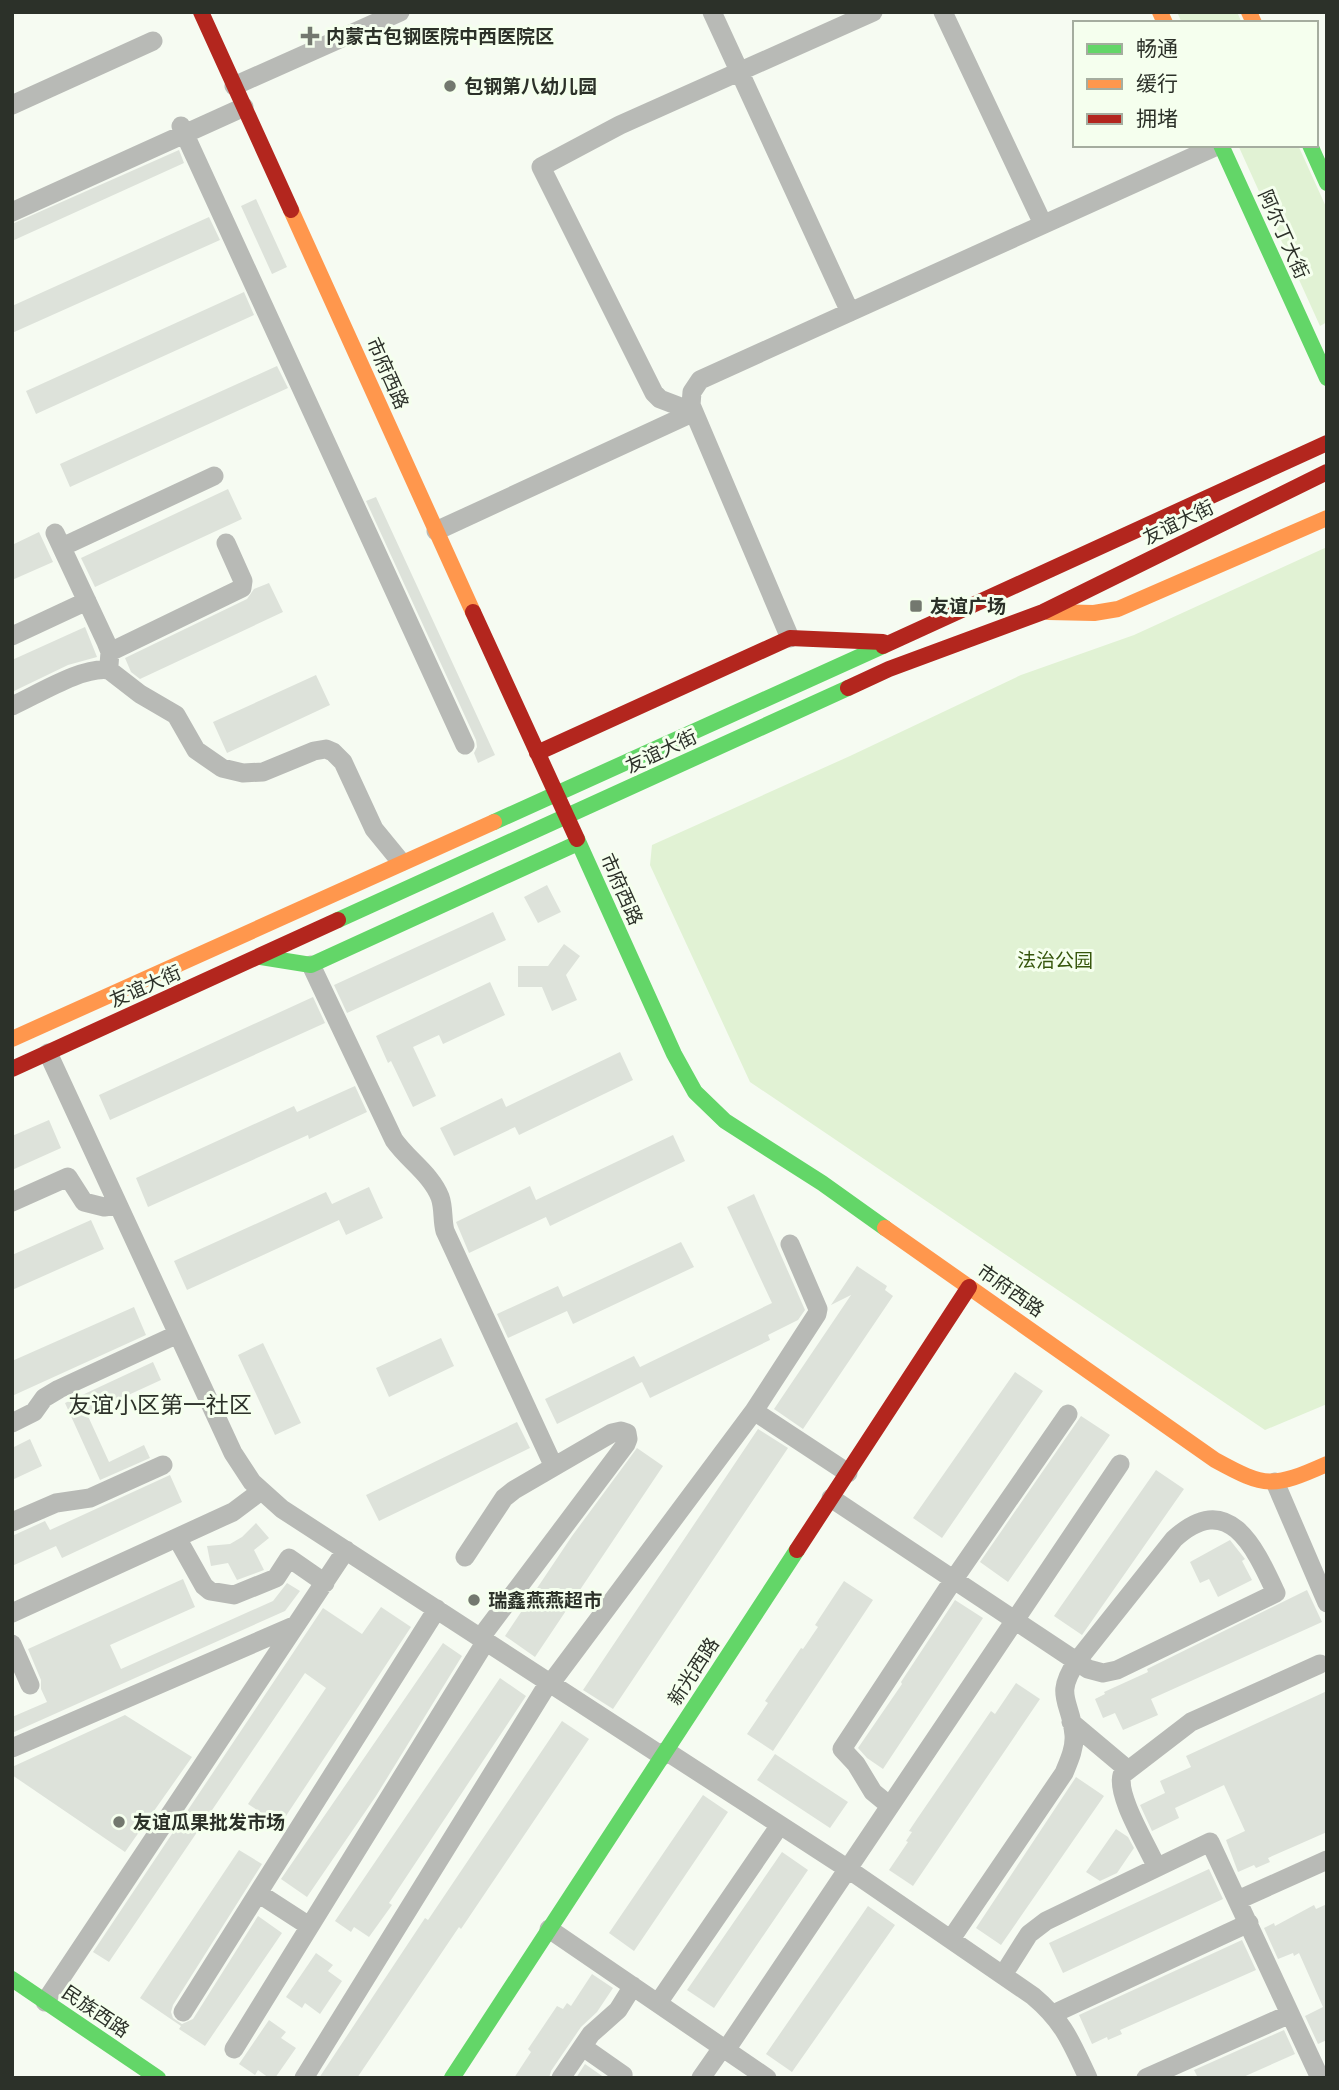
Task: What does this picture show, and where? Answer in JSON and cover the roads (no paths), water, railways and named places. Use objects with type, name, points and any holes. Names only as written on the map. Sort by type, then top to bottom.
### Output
[{"type":"main road","name":"市府西路","points":[[201,12],[674,1054],[703,1102],[741,1132],[822,1183],[1216,1460],[1247,1479],[1275,1482],[1301,1476],[1327,1464]]},
{"type":"main road","name":"阿尔丁大街","points":[[1221,147],[1327,378]]},
{"type":"main road","points":[[1311,147],[1327,183]]},
{"type":"main road","name":"友谊大街","points":[[12,1039],[401,862],[556,795],[1327,443]]},
{"type":"main road","name":"友谊大街","points":[[12,1069],[889,669],[1043,612],[1327,472]]},
{"type":"main road","points":[[1043,612],[1094,613],[1118,609],[1327,518]]},
{"type":"main road","points":[[537,753],[790,638],[888,642]]},
{"type":"main road","points":[[261,957],[311,965],[578,843]]},
{"type":"main road","name":"新光西路","points":[[452,2078],[969,1287]]},
{"type":"main road","name":"民族西路","points":[[12,1979],[158,2078]]},
{"type":"street","points":[[234,86],[400,12]]},
{"type":"street","points":[[712,12],[850,312]]},
{"type":"street","points":[[694,412],[660,399],[653,393],[541,167],[620,125],[873,12]]},
{"type":"street","points":[[943,12],[1043,224]]},
{"type":"street","points":[[12,105],[153,41]]},
{"type":"street","points":[[12,212],[183,130],[244,107]]},
{"type":"street","points":[[183,130],[465,745]]},
{"type":"street","points":[[790,638],[694,412],[690,400],[700,380],[1216,147]]},
{"type":"street","points":[[436,531],[694,412]]},
{"type":"street","points":[[214,476],[58,540],[87,601],[109,661],[140,694],[176,715],[196,750],[222,768],[243,773],[262,772],[314,751],[326,749],[333,752],[343,762],[374,829],[401,862]]},
{"type":"street","points":[[12,706],[83,673],[102,669],[109,661],[242,588],[243,581],[226,543]]},
{"type":"street","points":[[12,636],[87,601]]},
{"type":"street","points":[[311,965],[394,1140],[403,1154],[425,1174],[437,1190],[442,1203],[445,1231],[554,1467]]},
{"type":"street","points":[[48,1053],[233,1452],[261,1491],[282,1508],[483,1639],[848,1869],[1033,1996],[1064,2027],[1087,2078]]},
{"type":"street","points":[[12,1202],[68,1177],[84,1202],[104,1207],[118,1205]]},
{"type":"street","points":[[304,2078],[550,1682],[754,1411],[817,1314],[818,1309],[790,1244]]},
{"type":"street","points":[[12,1423],[34,1412],[44,1398],[59,1389],[178,1334]]},
{"type":"street","points":[[754,1411],[848,1472]]},
{"type":"street","points":[[890,1806],[873,1792],[856,1764],[842,1749],[954,1579],[1068,1414]]},
{"type":"street","points":[[234,2049],[483,1639],[626,1444],[628,1436],[621,1431],[612,1433],[504,1498],[465,1556]]},
{"type":"street","points":[[701,2078],[724,2049],[848,1869],[1120,1464]]},
{"type":"street","points":[[12,1522],[56,1503],[90,1498],[163,1465]]},
{"type":"street","points":[[1275,1482],[1327,1602]]},
{"type":"street","points":[[12,1613],[239,1509],[261,1491]]},
{"type":"street","points":[[831,1497],[1077,1661],[1096,1673],[1117,1670],[1276,1593],[1253,1546],[1239,1530],[1217,1519],[1201,1521],[1182,1531],[1164,1549],[1077,1661],[1067,1676],[1064,1699],[1074,1745],[1064,1773],[951,1939]]},
{"type":"street","points":[[177,1538],[204,1586],[210,1591],[234,1595],[271,1580],[289,1558],[325,1583]]},
{"type":"street","points":[[45,2002],[346,1550]]},
{"type":"street","points":[[183,2012],[437,1609]]},
{"type":"street","points":[[12,1748],[296,1625]]},
{"type":"street","points":[[12,1644],[30,1685]]},
{"type":"street","points":[[1156,1866],[1121,1789],[1122,1775],[1191,1722],[1320,1664]]},
{"type":"street","points":[[1071,1722],[1127,1769]]},
{"type":"street","points":[[658,2003],[780,1825]]},
{"type":"street","points":[[1003,1975],[1029,1934],[1037,1927],[1156,1866],[1210,1842],[1321,2074]]},
{"type":"street","points":[[1238,1900],[1327,1860]]},
{"type":"street","points":[[258,1893],[309,1926]]},
{"type":"street","points":[[1053,2014],[1248,1923]]},
{"type":"street","points":[[549,1929],[767,2078]]},
{"type":"street","points":[[561,2078],[592,2034],[618,2010],[633,1986]]},
{"type":"street","points":[[1146,2078],[1290,2014]]},
{"type":"street","points":[[583,2047],[623,2075],[622,2078]]},
{"type":"place","name":"内蒙古包钢医院中西医院区","points":[[310,36]]},
{"type":"place","name":"包钢第八幼儿园","points":[[450,86]]},
{"type":"place","name":"友谊广场","points":[[916,606]]},
{"type":"place","name":"瑞鑫燕燕超市","points":[[474,1600]]},
{"type":"place","name":"友谊瓜果批发市场","points":[[119,1822]]},
{"type":"district","name":"友谊小区第一社区","points":[[160,1405]]},
{"type":"park label","name":"法治公园","points":[[1055,960]]}]
